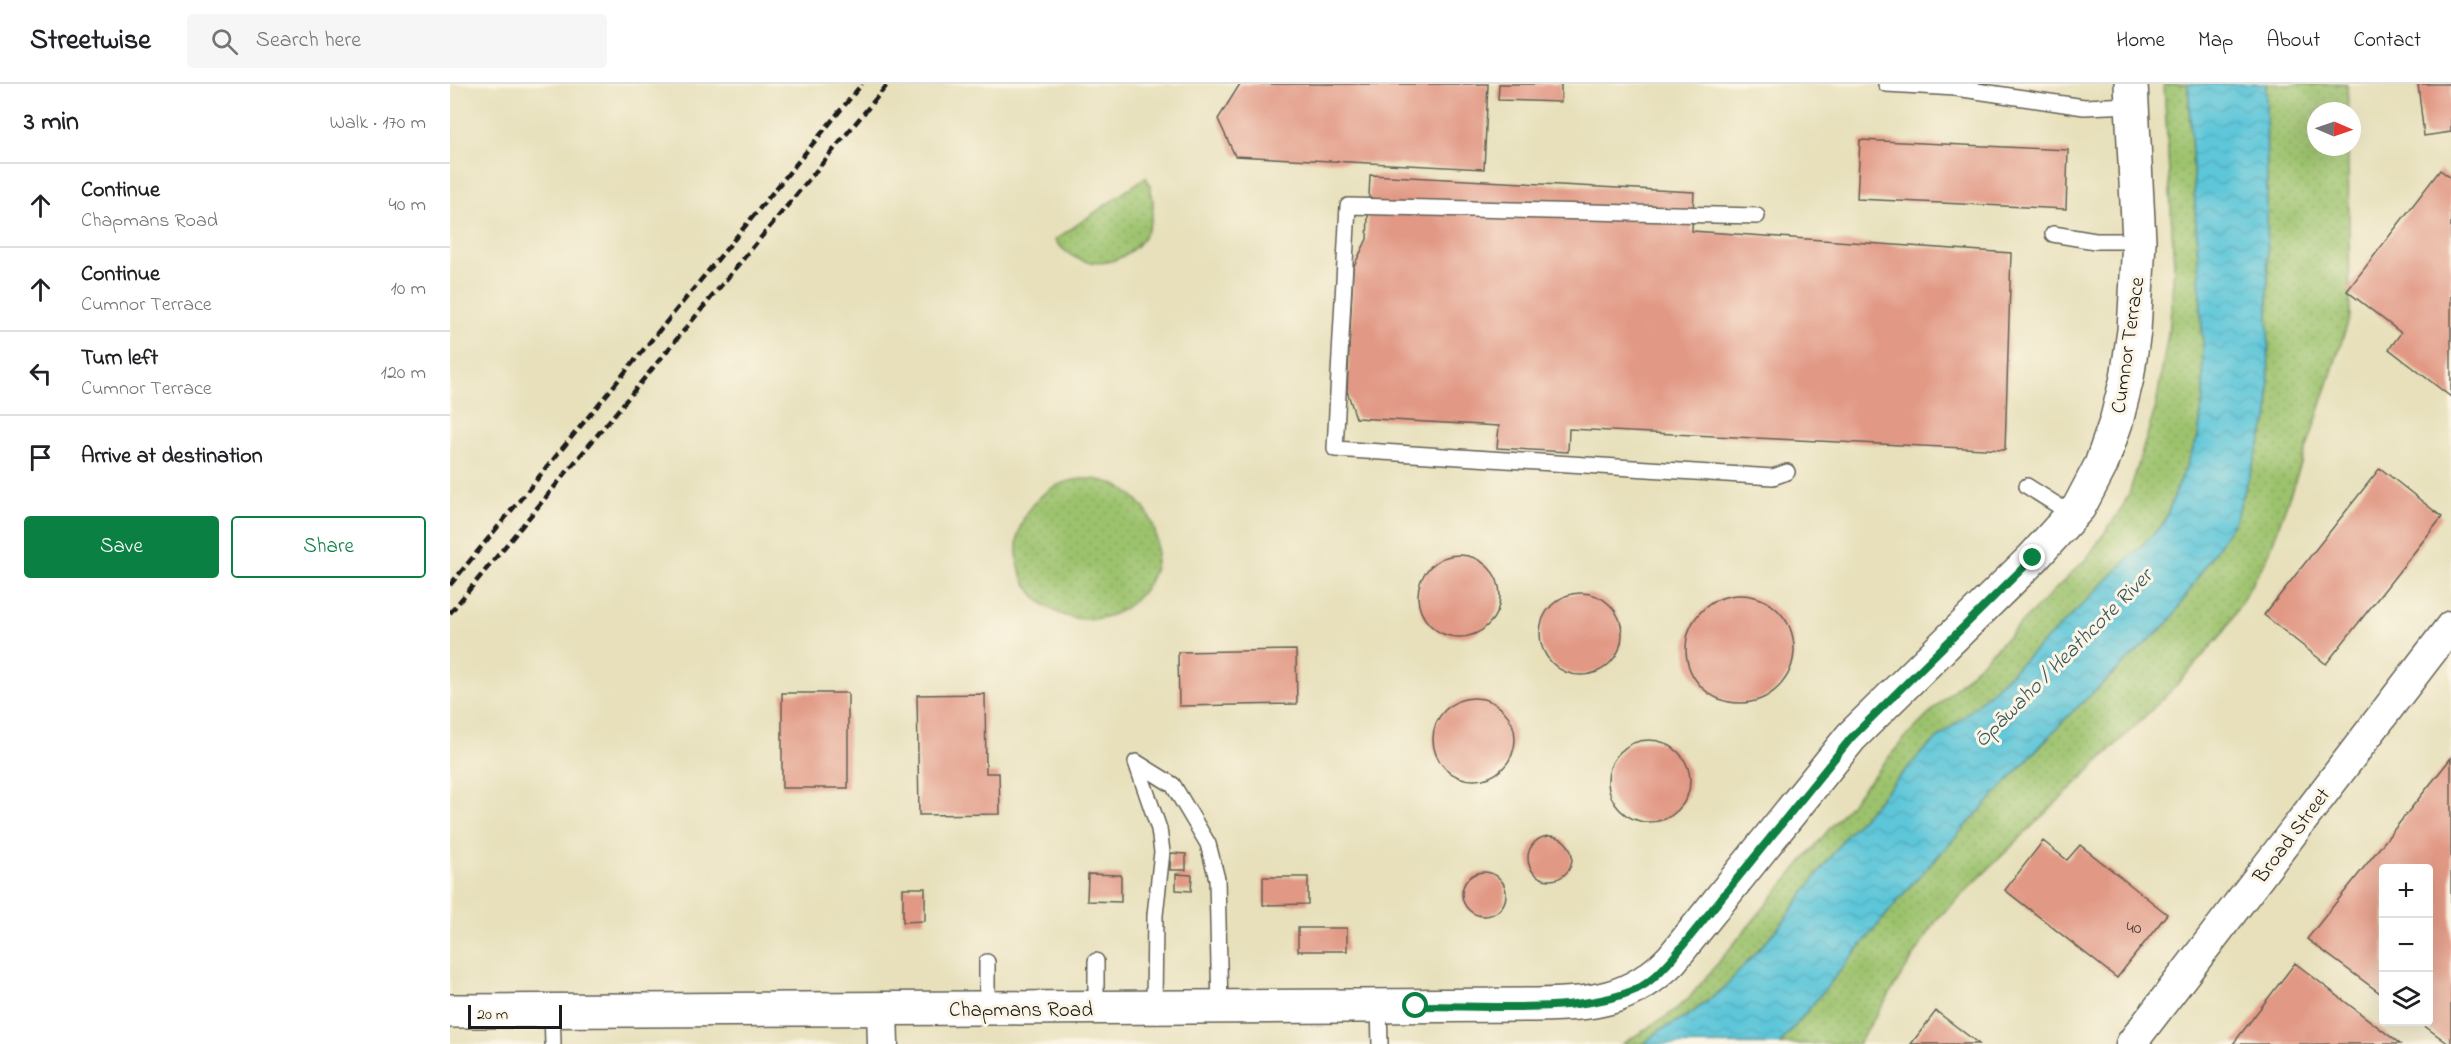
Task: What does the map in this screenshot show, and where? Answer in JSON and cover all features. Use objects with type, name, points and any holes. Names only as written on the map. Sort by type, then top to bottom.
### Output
[{"type":"street","name":"Cumnor Terrace","points":[[1591,1002],[1639,988],[1657,974],[1851,738],[2033,558],[2073,515],[2101,465],[2127,378],[2139,286],[2132,94]]},
{"type":"street","name":"Broad Street","points":[[2131,1044],[2451,626]]},
{"type":"street","name":"Chapmans Road","points":[[450,1011],[987,1010],[1536,1005],[1591,1002]]},
{"type":"street","points":[[882,1010],[883,1044]]},
{"type":"lane","points":[[1886,84],[1956,88],[2084,107],[2132,94]]},
{"type":"lane","points":[[1757,216],[1348,206],[1335,449],[1773,477],[1787,472]]},
{"type":"lane","points":[[2053,234],[2095,241],[2139,241]]},
{"type":"lane","points":[[2027,486],[2073,515]]},
{"type":"lane","points":[[1154,1008],[1155,915],[1162,852],[1159,829],[1136,762],[1173,784],[1208,844],[1218,888],[1220,1008]]},
{"type":"lane","points":[[987,962],[987,1010]]},
{"type":"lane","points":[[1096,962],[1096,1009]]},
{"type":"lane","points":[[1380,1006],[1380,1044]]},
{"type":"lane","points":[[552,1011],[553,1044]]},
{"type":"green space","points":[[2164,84],[2188,84],[2203,344],[2203,399],[2198,437],[2163,524],[2069,618],[1969,712],[1923,751],[1844,838],[1783,922],[1725,987],[1689,1015],[1657,1032],[1644,1044],[1622,1044],[1667,1016],[1688,999],[1904,739],[2087,558],[2122,508],[2130,491],[2156,406],[2170,321],[2174,265]]},
{"type":"green space","points":[[2266,84],[2347,84],[2348,102],[2307,102],[2307,156],[2348,156],[2350,316],[2310,439],[2268,556],[2224,632],[2173,689],[1938,918],[1858,1044],[1780,1044],[1910,886],[2068,716],[2170,621],[2269,416]]},
{"type":"green space","points":[[1146,177],[1153,200],[1151,222],[1142,240],[1128,253],[1110,261],[1091,262],[1072,256],[1055,240]]},
{"type":"green space","points":[[1087,479],[1114,484],[1137,499],[1152,522],[1157,549],[1152,576],[1137,599],[1114,614],[1087,619],[1060,614],[1037,599],[1022,576],[1017,549],[1022,522],[1037,499],[1060,484]]},
{"type":"water","name":"Ōpāwaho / Heathcote River","points":[[2188,84],[2266,84],[2269,416],[2235,520],[2170,621],[2068,716],[1910,886],[1780,1044],[1644,1044],[1657,1032],[1689,1015],[1723,989],[1783,922],[1844,838],[1923,751],[1969,712],[2069,618],[2163,524],[2198,437],[2203,399],[2203,344]]},
{"type":"building","points":[[1240,84],[1488,84],[1484,169],[1235,156],[1218,119]]},
{"type":"building","points":[[1499,84],[1561,84],[1561,102],[1498,100]]},
{"type":"building","points":[[2418,84],[2451,84],[2451,132],[2424,136]]},
{"type":"building","points":[[1860,140],[2068,150],[2066,209],[1857,199]]},
{"type":"building","points":[[2440,170],[2451,178],[2451,397],[2389,349],[2401,333],[2347,291]]},
{"type":"building","points":[[1370,175],[1694,192],[1692,231],[2011,253],[2005,450],[1569,429],[1568,452],[1497,448],[1499,426],[1356,418],[1347,391],[1353,268],[1367,239]]},
{"type":"building","points":[[2380,468],[2442,517],[2326,664],[2264,615]]},
{"type":"building","points":[[1459,555],[1475,558],[1488,567],[1497,580],[1500,596],[1497,612],[1488,625],[1475,634],[1459,637],[1443,634],[1430,625],[1421,612],[1418,596],[1421,580],[1430,567],[1443,558]]},
{"type":"building","points":[[1581,593],[1597,596],[1610,605],[1619,618],[1622,634],[1619,650],[1610,663],[1597,672],[1581,675],[1565,672],[1552,663],[1543,650],[1540,634],[1543,618],[1552,605],[1565,596]]},
{"type":"building","points":[[1740,595],[1761,599],[1779,610],[1790,628],[1794,649],[1790,670],[1779,688],[1761,699],[1740,703],[1719,699],[1701,688],[1690,670],[1686,649],[1690,628],[1701,610],[1719,599]]},
{"type":"building","points":[[1296,650],[1297,704],[1179,706],[1178,652]]},
{"type":"building","points":[[782,693],[848,693],[848,788],[782,788]]},
{"type":"building","points":[[985,694],[986,773],[999,773],[1000,814],[919,815],[917,695]]},
{"type":"building","points":[[1474,698],[1490,701],[1503,710],[1512,723],[1515,739],[1512,755],[1503,768],[1490,777],[1474,780],[1458,777],[1445,768],[1436,755],[1433,739],[1436,723],[1445,710],[1458,701]]},
{"type":"building","points":[[1649,740],[1665,743],[1678,752],[1687,765],[1690,781],[1687,797],[1678,810],[1665,819],[1649,822],[1633,819],[1620,810],[1611,797],[1608,781],[1611,765],[1620,752],[1633,743]]},
{"type":"building","points":[[2451,758],[2451,1044],[2424,1026],[2433,1026],[2433,864],[2379,864],[2379,992],[2307,939]]},
{"type":"building","points":[[1550,836],[1565,843],[1572,858],[1565,873],[1550,880],[1535,873],[1528,858],[1535,843]]},
{"type":"building","points":[[2043,841],[2067,860],[2080,845],[2167,914],[2117,978],[2005,890]]},
{"type":"building","points":[[1171,853],[1186,854],[1186,870],[1170,870]]},
{"type":"building","points":[[1484,872],[1499,879],[1506,894],[1499,909],[1484,916],[1469,909],[1462,894],[1469,879]]},
{"type":"building","points":[[1088,874],[1121,875],[1121,902],[1087,901]]},
{"type":"building","points":[[1176,874],[1192,875],[1191,891],[1176,890]]},
{"type":"building","points":[[1263,877],[1308,877],[1308,904],[1263,905]]},
{"type":"building","points":[[903,888],[925,888],[925,921],[903,922]]},
{"type":"building","points":[[1298,928],[1347,928],[1347,951],[1298,951]]},
{"type":"building","points":[[2295,963],[2400,1044],[2233,1044]]},
{"type":"building","points":[[1936,1011],[1979,1044],[1911,1044]]},
{"type":"railway","points":[[450,585],[862,84]]},
{"type":"railway","points":[[450,613],[888,84]]},
{"type":"route","points":[[1416,1006],[1570,1004],[1591,1002],[1639,988],[1672,959],[1851,738],[2033,558]]}]
